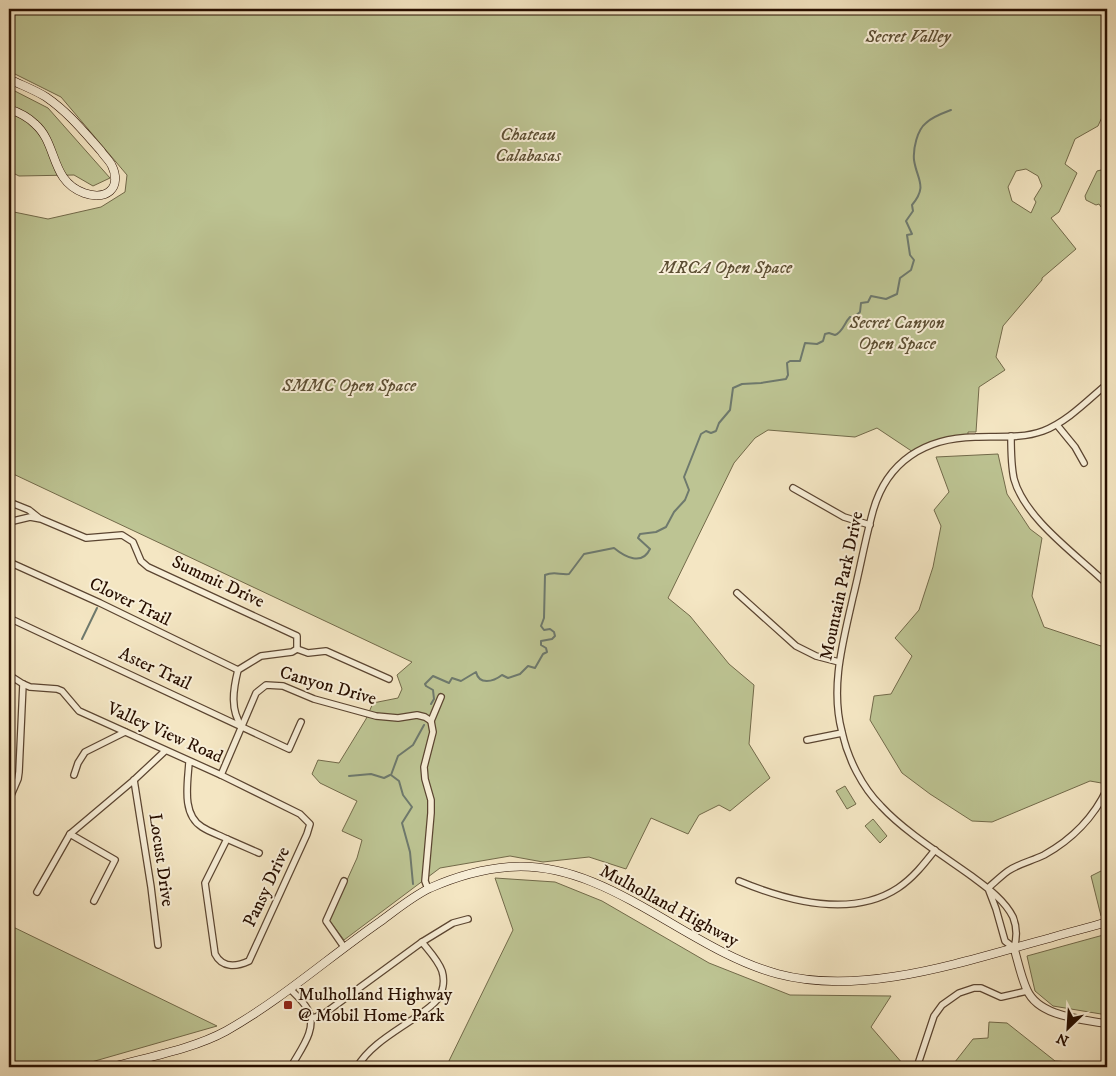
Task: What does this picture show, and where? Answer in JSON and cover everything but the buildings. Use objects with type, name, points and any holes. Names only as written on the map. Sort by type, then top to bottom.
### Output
[{"type":"main road","points":[[9,79],[44,96],[58,106],[81,128],[112,165],[115,176],[114,184],[110,191],[94,195],[83,193],[73,187],[57,170],[49,144],[35,123],[9,109]]},
{"type":"main road","name":"Mulholland Highway","points":[[112,1067],[195,1044],[223,1033],[290,989],[344,947],[428,889],[468,875],[498,868],[532,867],[580,877],[607,888],[734,958],[778,974],[806,979],[852,980],[894,976],[946,966],[1107,922]]},
{"type":"street","name":"Mountain Park Drive","points":[[1014,948],[1017,938],[1012,916],[1004,904],[988,888],[898,823],[869,793],[853,763],[842,733],[837,690],[839,662],[879,493],[887,478],[899,464],[926,446],[946,439],[1027,435],[1042,431],[1057,424],[1107,384]]},
{"type":"street","points":[[1057,424],[1075,447],[1084,463]]},
{"type":"street","points":[[1011,436],[1014,479],[1025,503],[1039,522],[1107,584]]},
{"type":"street","points":[[793,488],[844,517],[870,525]]},
{"type":"street","points":[[9,502],[29,510],[41,519]]},
{"type":"street","name":"Summit Drive","points":[[9,522],[30,517],[41,519],[86,538],[122,535],[128,537],[133,542],[141,561],[148,567],[296,635],[298,639],[297,649]]},
{"type":"street","name":"Clover Trail","points":[[9,562],[100,603],[238,670]]},
{"type":"street","points":[[737,593],[796,646],[816,656],[839,662]]},
{"type":"street","name":"Aster Trail","points":[[9,618],[289,748],[301,722]]},
{"type":"street","points":[[242,727],[234,714],[233,689],[238,670],[261,656],[292,652],[297,649],[308,653],[326,651],[389,679]]},
{"type":"street","name":"Valley View Road","points":[[9,675],[30,687],[62,691],[80,711],[221,775],[300,814],[310,824]]},
{"type":"street","points":[[9,800],[18,780],[24,684]]},
{"type":"street","name":"Canyon Drive","points":[[221,775],[256,693],[266,685],[283,686],[314,699],[376,716],[398,718],[417,715],[431,721]]},
{"type":"street","points":[[428,889],[425,882],[431,806],[424,767],[433,732],[431,721],[441,697]]},
{"type":"street","points":[[74,775],[78,762],[85,752],[125,732]]},
{"type":"street","points":[[807,740],[842,733]]},
{"type":"street","points":[[38,892],[70,834],[134,780],[164,750]]},
{"type":"street","points":[[189,762],[187,805],[192,817],[201,826],[259,854]]},
{"type":"street","name":"Locust Drive","points":[[134,780],[158,945]]},
{"type":"street","points":[[1107,789],[1095,811],[1083,826],[1043,855],[1021,863],[1007,871],[988,888],[1006,941],[1014,948],[1027,991],[1038,1005],[1049,1011],[1107,1024]]},
{"type":"street","name":"Pansy Drive","points":[[227,839],[205,883],[214,948],[217,957],[225,964],[236,966],[249,961],[310,824]]},
{"type":"street","points":[[70,834],[115,860],[94,901]]},
{"type":"street","points":[[739,881],[771,893],[810,902],[828,904],[858,902],[886,895],[898,888],[921,868],[935,850]]},
{"type":"street","points":[[344,881],[326,921],[344,947]]},
{"type":"street","points":[[999,919],[1012,916]]},
{"type":"street","points":[[310,1018],[316,1018],[326,1013],[422,942],[453,923],[468,919]]},
{"type":"street","points":[[357,1067],[375,1046],[428,1008],[437,1000],[441,993],[444,984],[440,966],[422,942]]},
{"type":"street","points":[[917,1067],[934,1016],[942,1005],[959,993],[980,988],[1001,997],[1027,991]]},
{"type":"street","points":[[290,989],[308,1010],[312,1024],[310,1032],[291,1067]]},
{"type":"green space","points":[[9,9],[1107,9],[1107,106],[1098,126],[1075,139],[1065,164],[1077,173],[1059,212],[1051,218],[1076,249],[1042,278],[1003,326],[996,357],[1005,370],[979,387],[976,432],[968,432],[968,438],[943,442],[916,454],[877,428],[855,437],[768,430],[755,438],[734,463],[668,598],[690,616],[729,664],[754,685],[749,744],[770,778],[730,811],[719,805],[699,815],[688,834],[651,818],[626,869],[589,857],[543,862],[510,856],[440,868],[344,940],[329,920],[357,858],[362,840],[342,831],[357,801],[320,783],[312,774],[318,760],[339,763],[366,719],[373,703],[398,698],[402,689],[397,675],[412,662],[9,472],[9,211],[48,219],[101,207],[125,192],[127,175],[61,97],[9,71]],"holes":[[[1026,169],[1038,176],[1042,186],[1034,199],[1036,202],[1031,213],[1012,201],[1008,187],[1016,171]]]},
{"type":"green space","points":[[9,88],[48,108],[110,178],[93,186],[74,175],[19,176],[9,171]]},
{"type":"green space","points":[[1101,170],[1107,173],[1107,211],[1099,204],[1096,205],[1086,200],[1085,196],[1097,171]]},
{"type":"green space","points":[[998,454],[1007,494],[1030,529],[1042,538],[1032,596],[1044,627],[1107,648],[1107,784],[1090,781],[992,822],[972,821],[902,773],[870,720],[874,696],[891,694],[912,656],[895,638],[919,610],[933,567],[941,526],[934,510],[949,492],[936,457]]},
{"type":"green space","points":[[845,786],[856,804],[847,809],[836,791]]},
{"type":"green space","points":[[873,819],[887,836],[880,843],[865,826]]},
{"type":"green space","points":[[1107,868],[1107,913],[1101,916],[1091,876]]},
{"type":"green space","points":[[495,878],[555,882],[602,901],[709,963],[790,995],[891,996],[871,1027],[903,1064],[902,1067],[446,1067],[513,930]]},
{"type":"green space","points":[[9,925],[217,1026],[74,1067],[9,1067]]},
{"type":"green space","points":[[1107,934],[1107,1015],[1053,1006],[1035,991],[1027,956]]},
{"type":"green space","points":[[989,1022],[1007,1023],[1055,1061],[1107,1064],[1107,1067],[951,1067],[973,1039],[988,1038]]},
{"type":"waterway","points":[[431,704],[434,699],[433,690],[425,684],[433,676],[449,683],[452,678],[461,681],[476,672],[483,681],[491,681],[502,675],[508,678],[520,674],[528,666],[535,668],[543,654],[547,652],[546,648],[541,645],[541,641],[552,639],[555,636],[554,632],[550,629],[544,630],[541,626],[544,618],[545,575],[551,573],[569,574],[584,554],[614,548],[628,557],[638,559],[647,554],[650,549],[638,538],[640,534],[656,532],[666,527],[674,512],[685,500],[689,490],[684,477],[701,434],[706,431],[711,433],[716,431],[719,423],[730,410],[733,388],[742,384],[786,379],[788,375],[787,363],[790,361],[800,361],[805,343],[817,344],[823,341],[825,334],[838,334],[850,317],[854,317],[860,312],[861,303],[868,302],[871,296],[886,299],[897,294],[900,278],[911,270],[914,260],[910,255],[907,235],[912,234],[906,221],[913,211],[912,205],[917,198],[920,188],[914,160],[916,140],[920,130],[928,121],[951,110]]},
{"type":"waterway","points":[[82,639],[97,608]]},
{"type":"waterway","points":[[413,884],[410,852],[402,823],[412,807],[403,795],[399,781],[391,775],[398,756],[413,745],[424,725]]},
{"type":"waterway","points":[[349,776],[371,774],[384,778],[390,775]]},
{"type":"place","name":"Mulholland Highway @ Mobil Home Park","points":[[288,1005]]},
{"type":"park label","name":"Secret Valley","points":[[908,37]]},
{"type":"park label","name":"Chateau Calabasas","points":[[528,145]]},
{"type":"park label","name":"MRCA Open Space","points":[[726,268]]},
{"type":"park label","name":"Secret Canyon Open Space","points":[[897,333]]},
{"type":"park label","name":"SMMC Open Space","points":[[349,386]]}]
